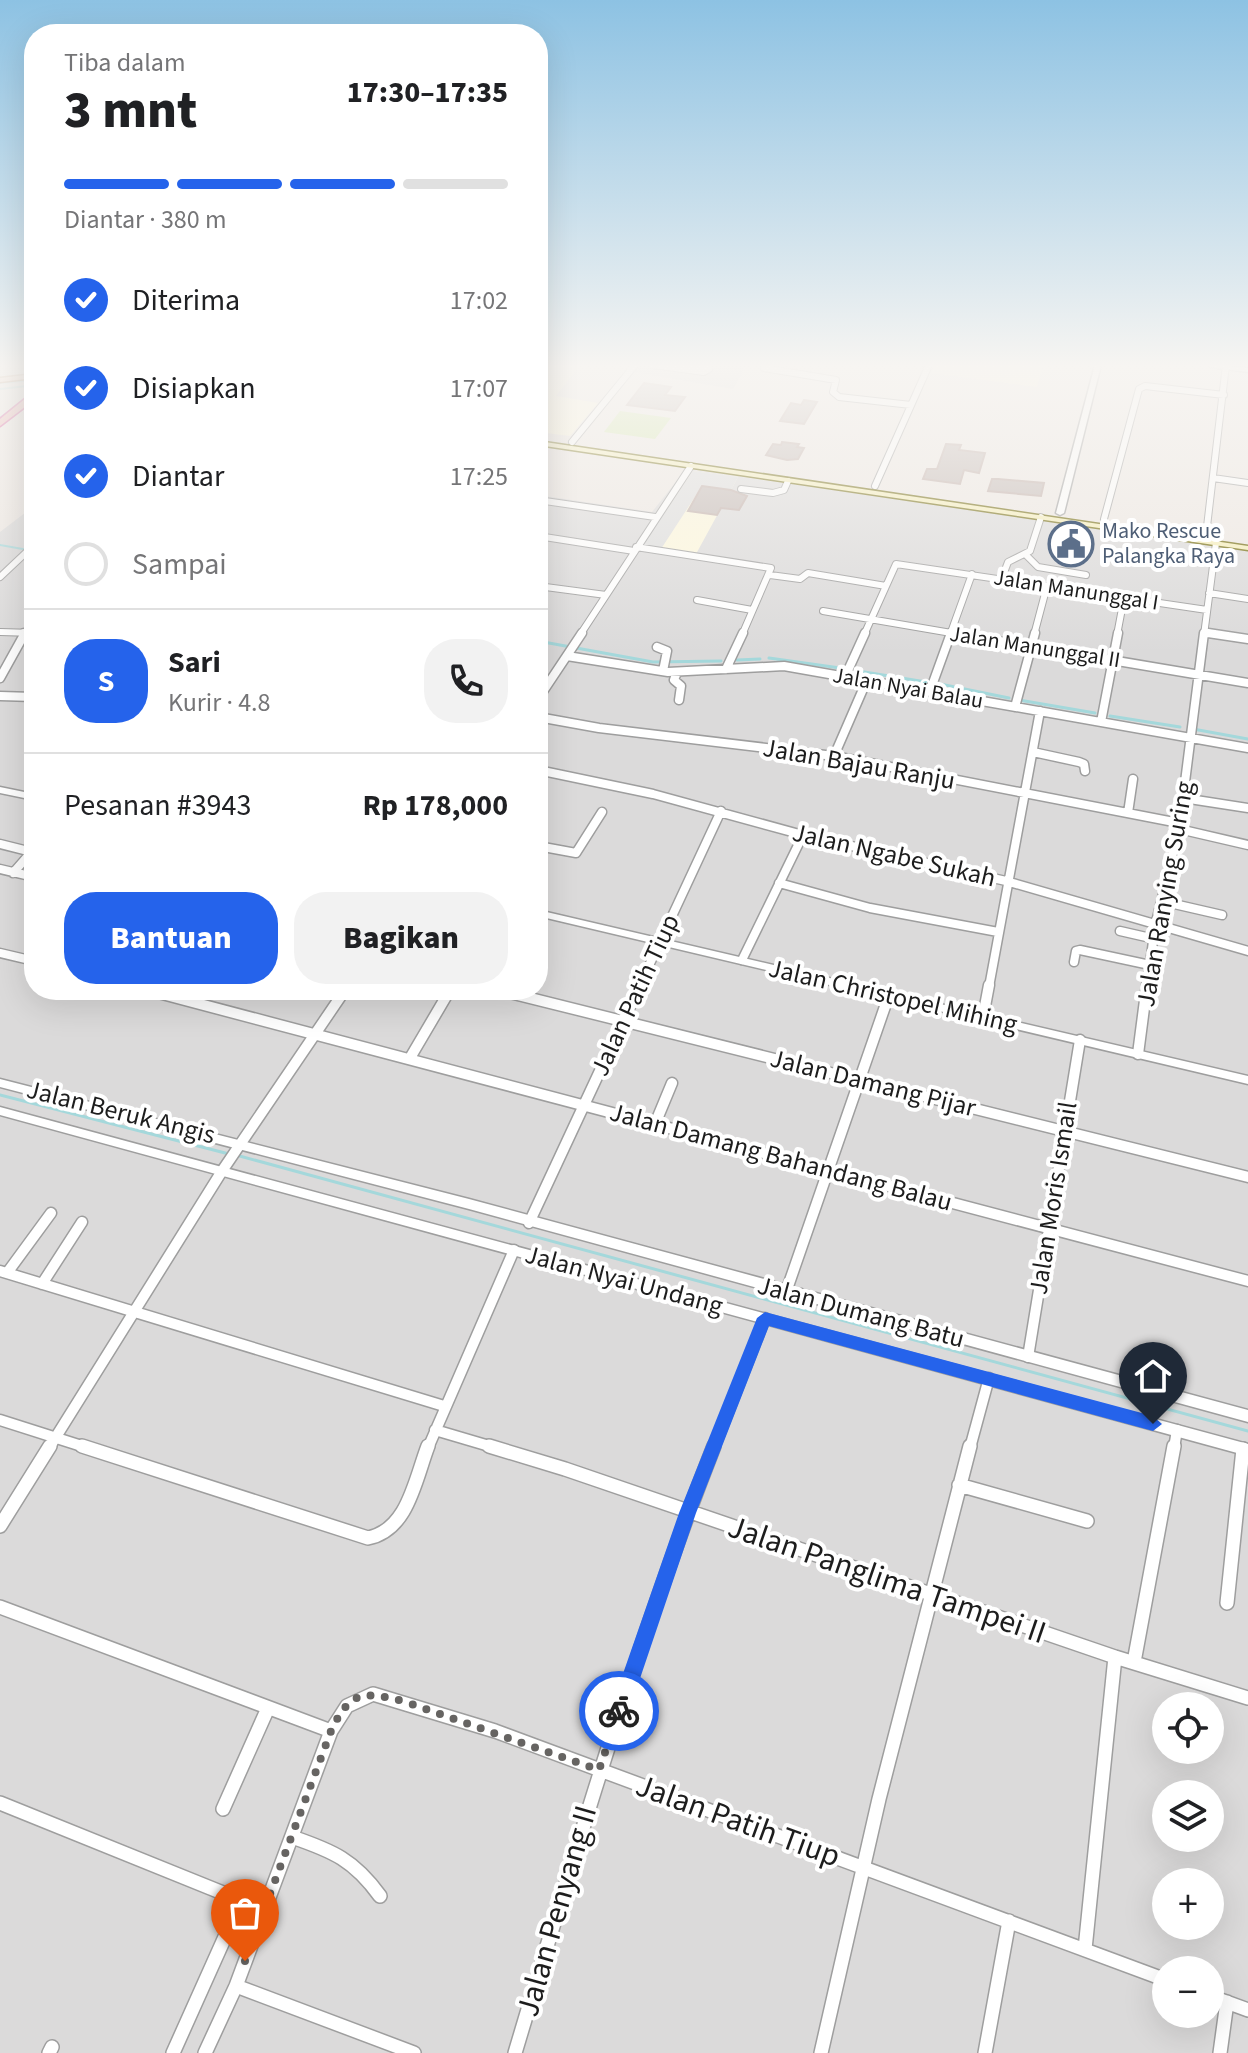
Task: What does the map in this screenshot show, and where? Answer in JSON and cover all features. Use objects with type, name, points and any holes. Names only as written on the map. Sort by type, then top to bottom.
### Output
[{"type":"main road","points":[[676,461],[693,463]]},
{"type":"main road","points":[[680,461],[763,474],[875,486],[1041,517],[1248,548]]},
{"type":"main road","points":[[763,474],[788,481],[1060,513],[1248,541]]},
{"type":"street","points":[[875,486],[886,461]]},
{"type":"street","points":[[1060,513],[1073,461]]},
{"type":"street","points":[[1104,519],[1120,461]]},
{"type":"street","points":[[1206,535],[1215,461]]},
{"type":"street","points":[[548,684],[693,463]]},
{"type":"street","points":[[1213,478],[1248,483]]},
{"type":"street","points":[[741,489],[778,493],[784,490],[788,481]]},
{"type":"street","points":[[548,501],[655,517]]},
{"type":"street","points":[[1002,578],[1008,562],[1030,551],[1041,517]]},
{"type":"street","points":[[548,538],[635,549],[800,579],[808,573],[886,586],[846,673]]},
{"type":"street","name":"Jalan Ranying Suring","points":[[1138,1054],[1155,926],[1179,826],[1216,543]]},
{"type":"street","points":[[0,577],[24,554]]},
{"type":"street","points":[[1026,555],[1038,567],[1086,575]]},
{"type":"street","name":"Jalan Manunggal I","points":[[886,586],[896,564],[1207,610]]},
{"type":"street","points":[[727,666],[770,572]]},
{"type":"street","points":[[931,688],[972,574]]},
{"type":"street","points":[[1015,703],[1047,586]]},
{"type":"street","points":[[548,587],[606,595]]},
{"type":"street","points":[[1209,593],[1248,599]]},
{"type":"street","points":[[1102,718],[1124,598]]},
{"type":"street","points":[[697,600],[752,610]]},
{"type":"street","name":"Jalan Manunggal II","points":[[823,611],[1248,683]]},
{"type":"street","points":[[0,632],[24,633]]},
{"type":"street","points":[[1204,632],[1248,639]]},
{"type":"street","points":[[0,678],[24,642]]},
{"type":"street","points":[[657,647],[667,651],[664,668]]},
{"type":"street","name":"Jalan Nyai Balau","points":[[569,651],[677,672],[727,666],[776,665],[846,673],[867,680],[1015,703],[1040,711],[1102,718],[1191,734],[1248,748]]},
{"type":"street","points":[[677,672],[674,680],[681,686],[679,700]]},
{"type":"street","points":[[834,756],[867,680]]},
{"type":"street","points":[[0,696],[24,697]]},
{"type":"street","points":[[983,1017],[1040,711]]},
{"type":"street","name":"Jalan Bajau Ranju","points":[[548,719],[599,728],[834,756],[1128,813],[1248,845]]},
{"type":"street","points":[[1033,752],[1079,762],[1084,764],[1085,771]]},
{"type":"street","name":"Jalan Ngabe Sukah","points":[[548,772],[1006,881],[1248,951]]},
{"type":"street","points":[[1128,813],[1133,779]]},
{"type":"street","points":[[0,790],[24,795]]},
{"type":"street","points":[[1183,798],[1248,808]]},
{"type":"street","name":"Jalan Patih Tiup","points":[[529,1223],[721,811]]},
{"type":"street","points":[[548,848],[576,853],[602,812]]},
{"type":"street","points":[[742,960],[803,835]]},
{"type":"street","points":[[0,844],[24,849]]},
{"type":"street","points":[[13,873],[24,861]]},
{"type":"street","points":[[0,869],[24,875]]},
{"type":"street","points":[[779,883],[884,912],[998,932]]},
{"type":"street","points":[[1161,901],[1222,915]]},
{"type":"street","name":"Jalan Christopel Mihing","points":[[548,915],[1248,1080]]},
{"type":"street","points":[[1120,931],[1155,939]]},
{"type":"street","points":[[1074,962],[1076,951],[1085,950],[1150,965]]},
{"type":"street","points":[[0,953],[24,959]]},
{"type":"street","points":[[786,1292],[889,995]]},
{"type":"street","name":"Jalan Damang Bahandang Balau","points":[[184,1000],[1248,1281]]},
{"type":"street","points":[[0,1526],[133,1310],[338,1000]]},
{"type":"street","points":[[410,1058],[444,1000]]},
{"type":"street","name":"Jalan Damang Pijar","points":[[540,1000],[1248,1177]]},
{"type":"street","name":"Jalan Moris Ismail","points":[[1028,1357],[1080,1040]]},
{"type":"street","name":"Jalan Beruk Angis","points":[[0,1083],[241,1144]]},
{"type":"street","points":[[655,1124],[672,1083]]},
{"type":"street","name":"Jalan Nyai Undang","points":[[0,1111],[224,1169],[1245,1450]]},
{"type":"street","name":"Jalan Dumang Batu","points":[[241,1144],[1248,1416]]},
{"type":"street","points":[[51,1213],[3,1272],[444,1406]]},
{"type":"street","points":[[42,1284],[82,1222]]},
{"type":"street","points":[[0,1420],[368,1538],[382,1535],[395,1526],[444,1406],[514,1250]]},
{"type":"street","name":"Jalan Penyang II","points":[[515,2053],[599,1770],[688,1513],[765,1318]]},
{"type":"street","points":[[821,2053],[861,1866],[929,1594],[989,1378]]},
{"type":"street","name":"Jalan Panglima Tampei II","points":[[435,1430],[565,1469],[1115,1657],[1248,1698]]},
{"type":"street","points":[[1134,1662],[1177,1430]]},
{"type":"street","points":[[1227,1603],[1245,1450]]},
{"type":"street","points":[[959,1485],[1087,1521]]},
{"type":"street","points":[[0,1607],[331,1731]]},
{"type":"street","points":[[1085,1949],[1115,1657]]},
{"type":"street","name":"Jalan Patih Tiup","points":[[205,2053],[236,1986],[331,1731],[344,1705],[358,1697],[373,1694],[495,1731],[1152,1975]]},
{"type":"street","points":[[223,1809],[268,1708]]},
{"type":"street","points":[[0,1803],[265,1910]]},
{"type":"street","points":[[292,1837],[350,1860],[359,1867],[380,1896]]},
{"type":"street","points":[[173,2053],[242,1899]]},
{"type":"street","points":[[985,2053],[1009,1921]]},
{"type":"street","points":[[236,1986],[414,2053]]},
{"type":"street","points":[[1224,2001],[1248,2010]]},
{"type":"street","points":[[1220,2053],[1227,2002]]},
{"type":"shaded area","points":[[686,469],[1248,550],[1248,2053],[0,2053],[0,532],[24,514],[24,1000],[548,1000],[548,496],[652,512]]},
{"type":"shaded area","points":[[693,471],[738,477],[696,554],[642,546]]},
{"type":"shaded area","points":[[693,471],[738,477],[731,490],[702,486],[661,549],[642,546]]},
{"type":"building","points":[[940,461],[983,461],[979,473],[964,470],[960,484],[923,479],[927,469],[937,469]]},
{"type":"building","points":[[992,479],[1044,483],[1041,496],[988,491]]},
{"type":"building","points":[[702,486],[747,496],[739,510],[721,508],[717,515],[688,511]]},
{"type":"waterway","points":[[0,545],[24,549]]},
{"type":"waterway","points":[[548,643],[653,662],[721,661]]},
{"type":"waterway","points":[[769,658],[840,668]]},
{"type":"waterway","points":[[737,660],[760,659]]},
{"type":"waterway","points":[[852,670],[926,682]]},
{"type":"waterway","points":[[940,684],[1009,698]]},
{"type":"waterway","points":[[1019,700],[1095,713]]},
{"type":"waterway","points":[[1110,716],[1180,727]]},
{"type":"waterway","points":[[1193,729],[1248,739]]},
{"type":"waterway","points":[[0,1095],[229,1154]]},
{"type":"waterway","points":[[236,1155],[1248,1431]]},
{"type":"way so far","points":[[245,1961],[331,1731],[344,1705],[358,1697],[373,1694],[403,1701],[599,1770],[619,1711]]},
{"type":"place","name":"Mako Rescue Palangka Raya","points":[[1071,544]]},
{"type":"route","points":[[619,1711],[688,1513],[765,1318],[1153,1424]]}]
